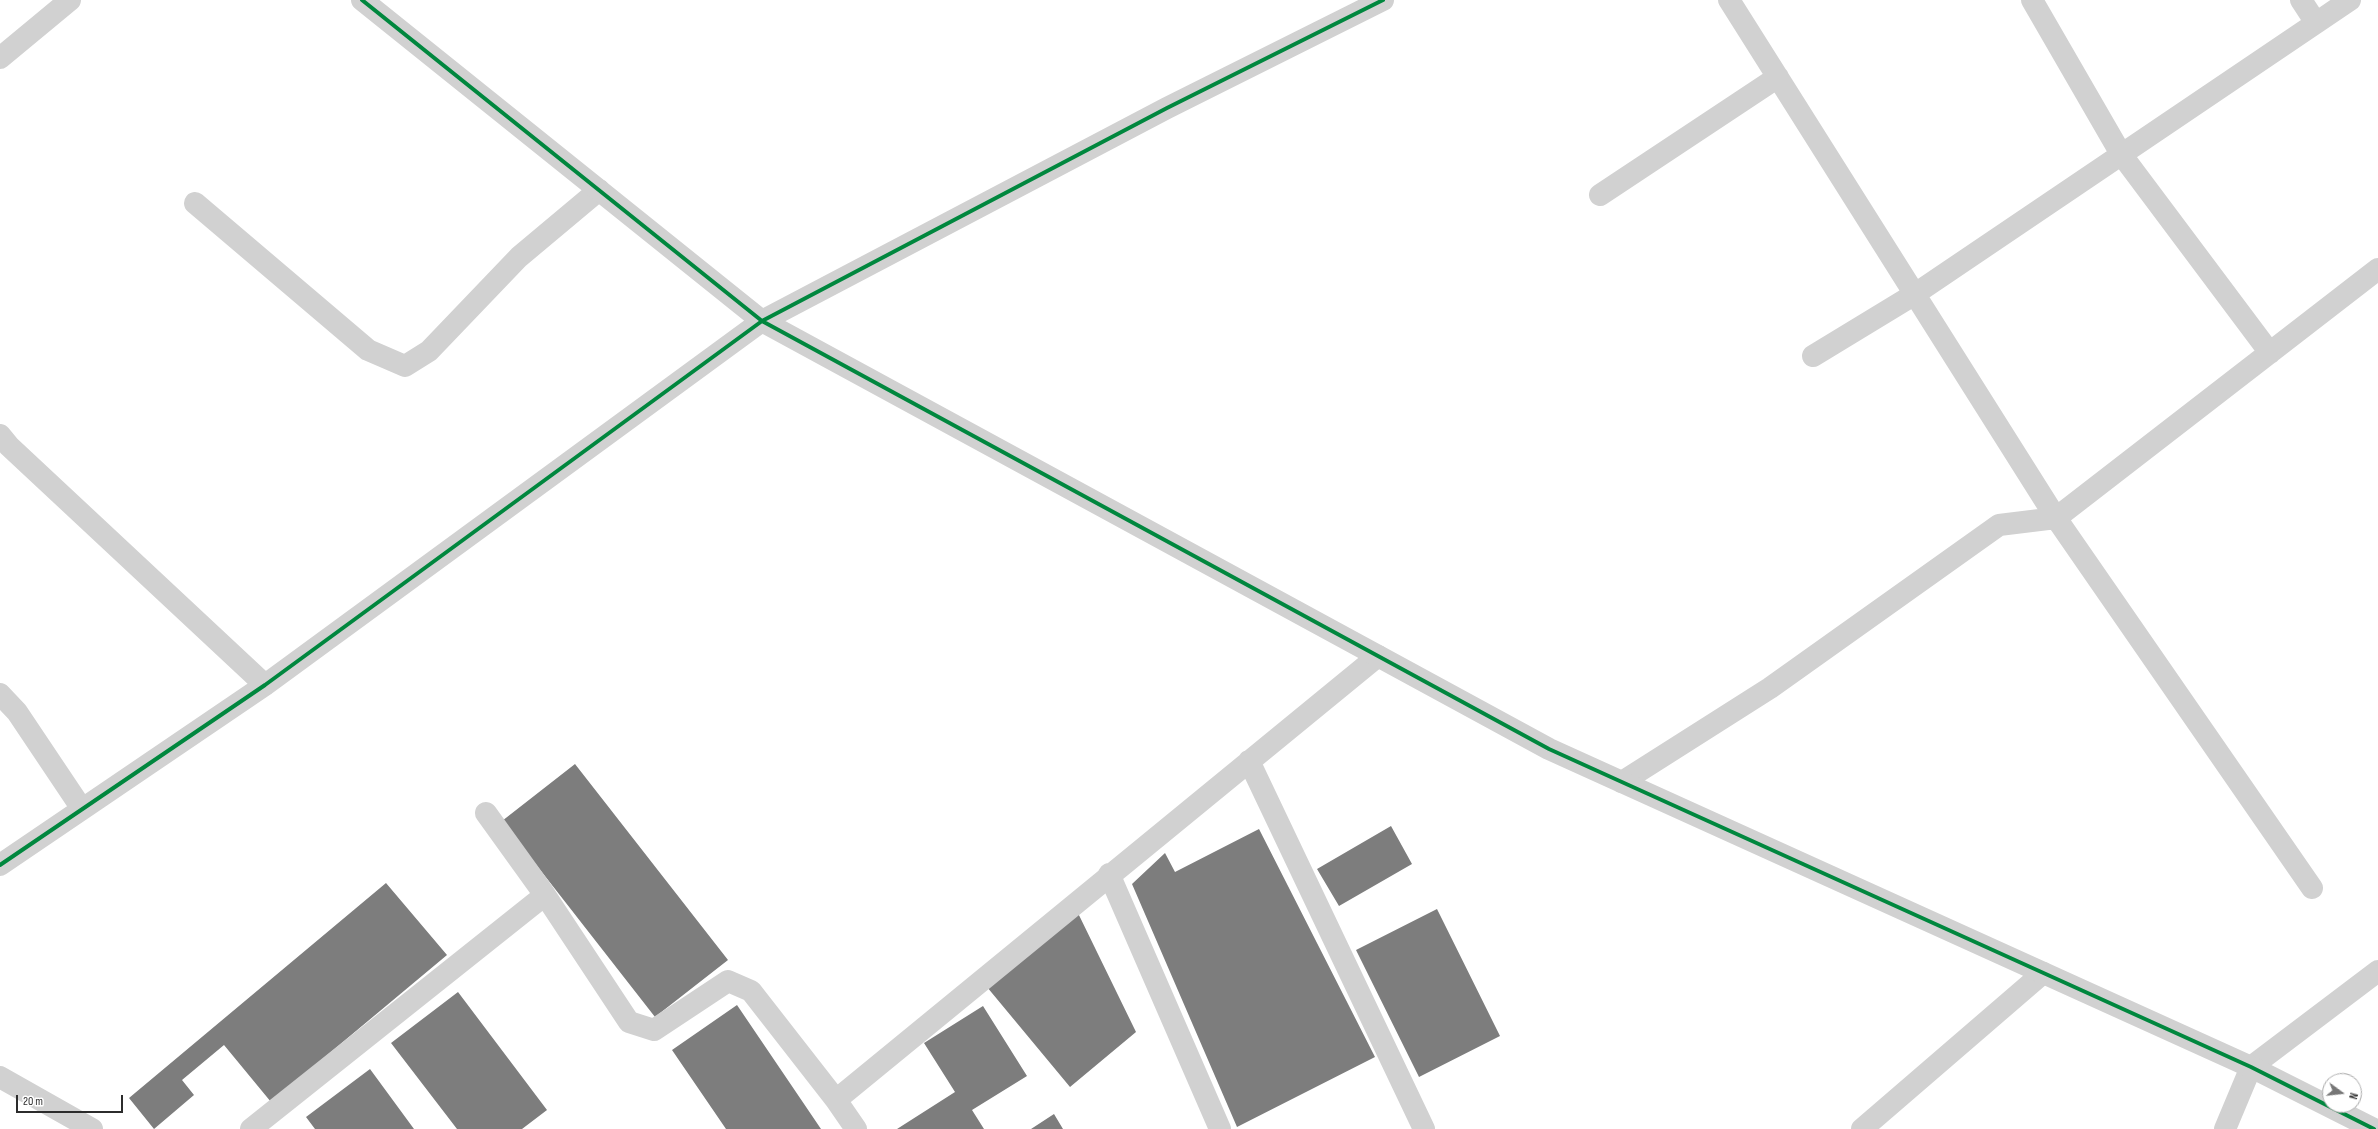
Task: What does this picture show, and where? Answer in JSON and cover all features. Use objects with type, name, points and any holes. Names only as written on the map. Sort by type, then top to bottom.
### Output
[{"type":"street","points":[[0,58],[70,0]]},
{"type":"street","points":[[362,0],[762,321],[1549,749],[2251,1067],[2374,1129]]},
{"type":"street","points":[[0,865],[265,685],[762,321],[1160,111],[1383,0]]},
{"type":"street","points":[[1729,0],[2056,518],[2312,888]]},
{"type":"street","points":[[2032,0],[2121,154],[2270,353]]},
{"type":"street","points":[[2301,0],[2316,23]]},
{"type":"street","points":[[1814,356],[1915,294],[2350,0]]},
{"type":"street","points":[[1600,195],[1778,77]]},
{"type":"street","points":[[195,203],[368,350],[405,366],[429,351],[519,257],[599,190]]},
{"type":"street","points":[[1622,782],[1770,688],[1999,525],[2056,518],[2378,269]]},
{"type":"street","points":[[0,435],[265,685]]},
{"type":"street","points":[[836,1100],[1378,656]]},
{"type":"street","points":[[0,694],[17,712],[82,809]]},
{"type":"street","points":[[1249,761],[1424,1129]]},
{"type":"street","points":[[486,813],[545,895],[629,1022],[654,1030],[728,981],[751,991],[836,1100],[856,1129]]},
{"type":"street","points":[[1110,874],[1220,1129]]},
{"type":"street","points":[[251,1129],[545,895]]},
{"type":"street","points":[[2225,1129],[2251,1067],[2378,971]]},
{"type":"street","points":[[1862,1129],[2043,973]]},
{"type":"street","points":[[0,1077],[92,1129]]},
{"type":"building","points":[[575,764],[728,960],[655,1017],[502,821]]},
{"type":"building","points":[[1391,826],[1412,864],[1339,906],[1317,869]]},
{"type":"building","points":[[1259,829],[1375,1057],[1237,1127],[1132,884],[1165,853],[1175,872]]},
{"type":"building","points":[[386,883],[447,955],[271,1102],[224,1045],[182,1080],[194,1095],[154,1129],[129,1098]]},
{"type":"building","points":[[1076,909],[1136,1032],[1070,1087],[982,981]]},
{"type":"building","points":[[1437,909],[1500,1036],[1419,1077],[1356,950]]},
{"type":"building","points":[[458,992],[547,1110],[522,1129],[457,1129],[391,1043]]},
{"type":"building","points":[[737,1005],[821,1129],[726,1129],[672,1050]]},
{"type":"building","points":[[983,1006],[1027,1076],[972,1110],[984,1129],[897,1129],[955,1092],[924,1043]]},
{"type":"building","points":[[370,1069],[414,1129],[315,1129],[306,1117]]},
{"type":"building","points":[[1054,1114],[1063,1129],[1031,1129]]},
{"type":"cycle path","points":[[362,0],[762,321],[1549,749],[2251,1067],[2374,1129]]},
{"type":"cycle path","points":[[0,865],[265,685],[762,321],[1167,108],[1383,0]]}]
